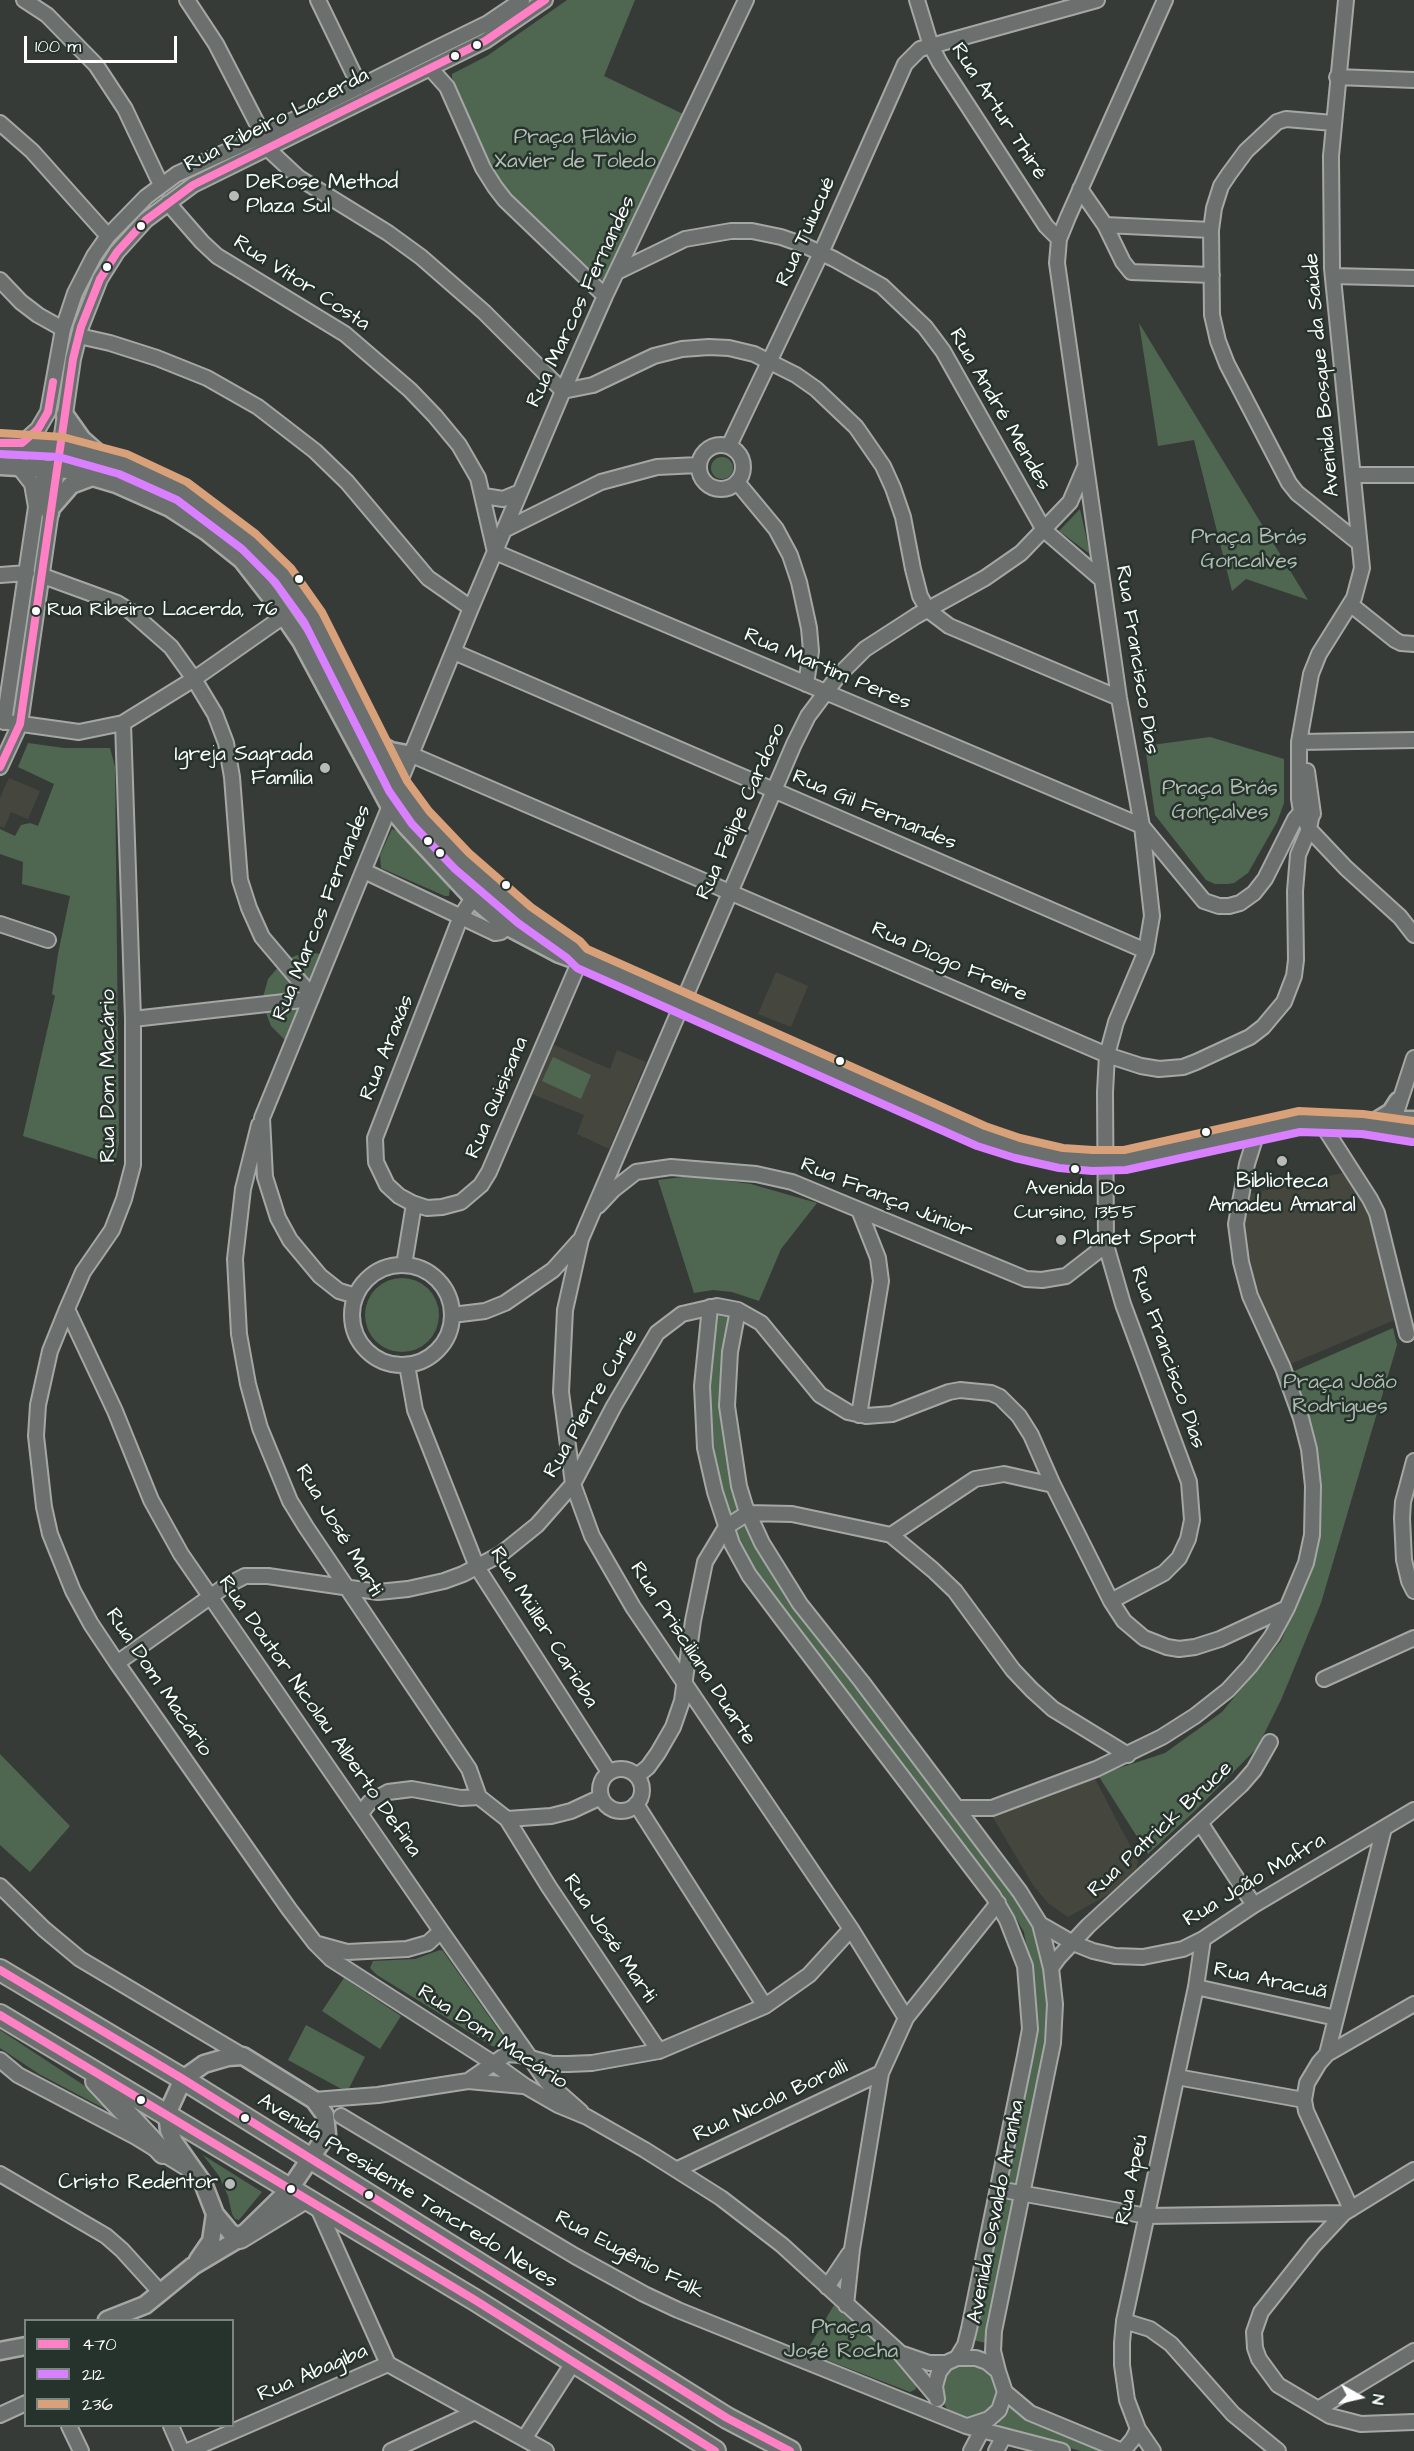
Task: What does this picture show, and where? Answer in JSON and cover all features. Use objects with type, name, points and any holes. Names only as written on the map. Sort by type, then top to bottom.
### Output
[{"type":"highway","name":"Avenida Presidente Tancredo Neves","points":[[0,1970],[183,2079],[309,2160],[727,2418],[790,2451]]},
{"type":"highway","points":[[0,2015],[475,2300],[715,2451]]},
{"type":"highway","points":[[79,2064],[163,2153]]},
{"type":"highway","points":[[240,2238],[304,2199]]},
{"type":"main road","points":[[65,414],[82,439],[102,456]]},
{"type":"main road","points":[[0,443],[61,447],[102,456],[182,491],[249,541],[283,575],[313,617],[399,786],[434,833],[525,915],[581,958],[682,1005],[981,1136],[1017,1148],[1061,1158],[1107,1162],[1156,1154],[1299,1121],[1408,1125]]},
{"type":"main road","points":[[22,443],[49,468],[51,511]]},
{"type":"main road","points":[[0,466],[49,468],[95,476],[170,508],[207,532],[242,560],[301,641],[390,807],[473,898],[506,926],[559,954],[570,958],[581,958]]},
{"type":"main road","points":[[51,511],[71,485],[95,476]]},
{"type":"main road","points":[[376,743],[391,751],[412,755]]},
{"type":"main road","points":[[473,898],[484,895],[504,909],[525,915]]},
{"type":"main road","points":[[1369,1123],[1387,1116],[1401,1094]]},
{"type":"main road","points":[[110,2319],[145,2305],[193,2266],[240,2238],[230,2232],[215,2214],[209,2196],[174,2142],[167,2122],[167,2114],[183,2079],[204,2064],[222,2058],[243,2056],[314,2100],[325,2115],[327,2134],[309,2160],[304,2199]]},
{"type":"main road","points":[[193,2266],[209,2246],[215,2214]]},
{"type":"main road","points":[[0,2351],[24,2346]]},
{"type":"street","points":[[24,0],[47,15],[96,65],[126,109],[161,185]]},
{"type":"street","points":[[187,0],[216,44],[262,135]]},
{"type":"street","points":[[318,0],[360,87]]},
{"type":"street","name":"Rua Ribeiro Lacerda","points":[[22,443],[38,429],[48,412],[63,329],[75,293],[94,256],[108,236],[146,197],[161,185],[204,160],[262,135],[488,23],[522,0]]},
{"type":"street","name":"Rua Ribeiro Lacerda","points":[[49,468],[61,447],[79,336],[100,279],[117,252],[146,220],[193,185],[430,68],[508,27],[545,0]]},
{"type":"street","name":"Rua Marcos Fernandes","points":[[356,1296],[339,1291],[320,1276],[290,1240],[278,1218],[265,1177],[262,1118],[471,608],[563,391],[605,296],[746,0]]},
{"type":"street","name":"Rua Artur Thiré","points":[[917,0],[931,46],[1046,226],[1059,239]]},
{"type":"street","name":"Rua Tuiucué","points":[[729,446],[821,253],[905,64],[920,49],[1098,0]]},
{"type":"street","name":"Avenida Bosque da Saúde","points":[[1346,0],[1333,123],[1330,196],[1342,359],[1362,568],[1359,584],[1350,604],[1318,654],[1311,674],[1302,739],[1308,830],[1400,917],[1414,935]]},
{"type":"street","points":[[1059,239],[1163,1]]},
{"type":"street","points":[[430,68],[447,87],[483,168],[495,187],[505,200],[605,296]]},
{"type":"street","points":[[1337,77],[1414,80]]},
{"type":"street","points":[[1333,123],[1286,119],[1273,124],[1246,151],[1221,186],[1214,208],[1211,230],[1212,315],[1218,341],[1227,364],[1289,483],[1297,493],[1359,543]]},
{"type":"street","points":[[0,123],[32,151],[108,236]]},
{"type":"street","points":[[268,149],[299,178],[388,233],[421,257],[484,312],[563,391],[593,385],[646,358],[682,349],[729,348],[754,354],[796,375],[830,401],[856,427],[878,459],[897,498],[920,597],[928,610],[949,626],[1119,698]]},
{"type":"street","points":[[1080,189],[1105,225],[1123,262],[1131,272],[1212,275]]},
{"type":"street","name":"Rua Vitor Costa","points":[[168,203],[217,256],[345,334],[410,390],[459,446],[478,478],[484,496],[495,552]]},
{"type":"street","points":[[1105,225],[1211,230]]},
{"type":"street","name":"Rua André Mendes","points":[[617,272],[685,239],[731,231],[752,231],[781,237],[821,253],[882,286],[925,327],[947,358],[1044,530],[1101,579]]},
{"type":"street","name":"Rua Francisco Dias","points":[[1059,239],[1057,263],[1101,579],[1142,826],[1152,916],[1146,951],[1116,1022],[1107,1055],[1105,1092],[1106,1245],[1123,1304],[1189,1482],[1192,1520],[1188,1539],[1179,1558],[1164,1573],[1111,1601]]},
{"type":"street","points":[[1336,276],[1414,278]]},
{"type":"street","points":[[0,280],[21,302],[63,329]]},
{"type":"street","points":[[79,336],[110,343],[167,362],[207,378],[258,407],[315,451],[347,482],[428,578],[471,608]]},
{"type":"street","points":[[721,444],[729,446],[738,452],[743,462],[742,472],[737,482],[725,489],[712,487],[701,478],[698,465],[706,450],[721,444]]},
{"type":"street","points":[[504,530],[601,482],[657,467],[698,465]]},
{"type":"street","points":[[18,466],[32,484],[36,507],[2,721],[80,732],[108,728],[123,723],[194,679],[284,616]]},
{"type":"street","name":"Rua Felipe Cardoso","points":[[572,1274],[581,1239],[620,1145],[803,725],[824,692],[865,650],[928,610],[985,578],[1021,553],[1070,502],[1085,466]]},
{"type":"street","points":[[1354,475],[1414,475]]},
{"type":"street","points":[[737,482],[776,529],[790,555],[799,582],[809,628],[811,651],[806,684]]},
{"type":"street","points":[[484,496],[503,499],[520,492]]},
{"type":"street","points":[[1070,502],[1093,513]]},
{"type":"street","points":[[0,767],[20,724],[51,511]]},
{"type":"street","name":"Rua Martim Peres","points":[[495,552],[1142,826]]},
{"type":"street","points":[[0,575],[27,573]]},
{"type":"street","points":[[43,576],[117,603],[130,611],[171,647],[194,679],[215,714],[226,743],[233,787],[240,880],[249,908],[262,937],[311,998]]},
{"type":"street","points":[[1350,604],[1395,640],[1414,645]]},
{"type":"street","name":"Rua Gil Fernandes","points":[[454,652],[1146,951]]},
{"type":"street","name":"Rua Dom Macário","points":[[123,723],[133,1019],[133,1165],[124,1199],[112,1230],[83,1272],[50,1351],[38,1406],[36,1436],[40,1484],[50,1534],[73,1591],[117,1663],[315,1943],[331,1959],[525,2086],[564,2109],[587,2117],[678,2169],[758,2225],[899,2352],[935,2395]]},
{"type":"street","points":[[1302,739],[1414,740]]},
{"type":"street","name":"Rua Diogo Freire","points":[[412,755],[1107,1055],[1159,1069],[1183,1067],[1250,1037],[1263,1027],[1284,1002],[1294,976],[1299,848],[1308,830]]},
{"type":"street","points":[[1142,826],[1204,901],[1219,906],[1228,906],[1240,903],[1254,893],[1265,879],[1279,851],[1308,811]]},
{"type":"street","name":"Avenida Bosque da Saúde","points":[[1308,811],[1334,854]]},
{"type":"street","points":[[1279,851],[1289,852],[1297,863]]},
{"type":"street","points":[[364,871],[495,933],[501,932],[506,926]]},
{"type":"street","name":"Rua Araxás","points":[[414,1204],[399,1196],[387,1185],[376,1162],[375,1138],[461,916],[473,898]]},
{"type":"street","points":[[0,924],[48,940]]},
{"type":"street","name":"Rua Quisisana","points":[[414,1204],[427,1208],[460,1202],[481,1185],[489,1172],[581,958]]},
{"type":"street","points":[[133,1019],[311,998]]},
{"type":"street","points":[[1408,1125],[1401,1094],[1414,1058]]},
{"type":"street","name":"Rua José Marti","points":[[262,1118],[243,1189],[235,1259],[239,1334],[248,1384],[260,1428],[290,1501],[345,1588],[470,1769],[479,1797]]},
{"type":"street","points":[[1320,1120],[1377,1214],[1407,1334]]},
{"type":"street","points":[[958,1808],[992,1808],[1096,1769],[1162,1737],[1195,1716],[1228,1690],[1250,1666],[1272,1636],[1287,1608],[1305,1563],[1312,1535],[1313,1486],[1309,1449],[1301,1418],[1283,1368],[1250,1296],[1241,1262],[1236,1224],[1243,1185],[1258,1129]]},
{"type":"street","points":[[590,1218],[613,1190],[636,1172],[623,1165],[620,1145]]},
{"type":"street","name":"Rua França Júnior","points":[[636,1172],[671,1167],[774,1177],[792,1182],[1026,1279],[1042,1280],[1066,1276],[1106,1245]]},
{"type":"street","points":[[404,1265],[414,1204]]},
{"type":"street","points":[[859,1210],[878,1258],[881,1286],[859,1415]]},
{"type":"street","points":[[872,1241],[878,1230],[893,1223]]},
{"type":"street","name":"Rua Felipe Cardoso","points":[[452,1316],[485,1311],[497,1306],[554,1270],[581,1239]]},
{"type":"street","points":[[404,1265],[424,1270],[438,1280],[448,1295],[452,1316],[450,1330],[441,1347],[428,1358],[407,1365],[380,1360],[361,1344],[352,1318],[356,1296],[362,1285],[375,1273],[391,1266],[404,1265]]},
{"type":"street","points":[[554,1270],[572,1274]]},
{"type":"street","name":"Rua Prisciliana Duarte","points":[[572,1274],[565,1310],[561,1392],[573,1484],[592,1536],[633,1607],[851,1929],[906,2018]]},
{"type":"street","name":"Rua Pierre Curie","points":[[117,1663],[238,1578],[250,1575],[370,1592],[408,1589],[444,1581],[501,1554],[550,1512],[573,1484],[614,1406],[657,1333],[682,1314],[710,1307],[738,1310],[761,1323],[820,1395],[836,1407],[859,1415],[892,1414],[949,1392],[974,1390],[992,1393],[1007,1403],[1031,1435],[1053,1485],[1111,1601],[1124,1621],[1143,1638],[1167,1647],[1195,1647],[1287,1608]]},
{"type":"street","name":"Avenida Osvaldo Aranha","points":[[710,1307],[702,1386],[705,1448],[732,1544],[749,1575],[998,1903],[1025,1966],[1029,1998],[1026,2050],[969,2329],[964,2345],[952,2361]]},
{"type":"street","name":"Rua Doutor Nicolau Alberto Defina","points":[[67,1309],[115,1412],[152,1500],[181,1554],[531,2059],[548,2082],[587,2117]]},
{"type":"street","points":[[738,1310],[730,1352],[727,1406],[739,1486],[748,1514],[772,1562],[800,1604],[978,1834],[1040,1924]]},
{"type":"street","name":"Rua Müller Carioba","points":[[407,1365],[415,1410],[477,1567],[609,1772]]},
{"type":"street","points":[[703,1409],[727,1406]]},
{"type":"street","points":[[1414,1463],[1403,1502],[1402,1518],[1404,1560],[1414,1592]]},
{"type":"street","points":[[1017,1475],[1041,1467],[1043,1464]]},
{"type":"street","points":[[891,1535],[975,1479],[996,1474],[1017,1475],[1053,1485]]},
{"type":"street","points":[[638,1776],[653,1760],[673,1727],[685,1684],[693,1621],[705,1562],[726,1527],[748,1514],[792,1514],[891,1535],[955,1592],[1013,1670],[1032,1690],[1053,1708],[1128,1755]]},
{"type":"street","points":[[782,1619],[800,1604]]},
{"type":"street","points":[[1246,1627],[1262,1629],[1272,1636]]},
{"type":"street","points":[[1324,1679],[1414,1638]]},
{"type":"street","points":[[852,1711],[871,1694]]},
{"type":"street","name":"Rua Patrick Bruce","points":[[1073,1943],[1201,1824],[1254,1770],[1270,1742]]},
{"type":"street","points":[[621,1768],[638,1776],[642,1793],[636,1804],[632,1808],[620,1811],[608,1807],[601,1797],[600,1783],[609,1772],[621,1768]]},
{"type":"street","points":[[915,1792],[934,1778]]},
{"type":"street","points":[[361,1813],[370,1802],[388,1792],[412,1789],[461,1798],[479,1797],[507,1819],[561,1814],[601,1797]]},
{"type":"street","points":[[636,1804],[765,2006]]},
{"type":"street","points":[[978,1834],[982,1822],[992,1808]]},
{"type":"street","name":"Rua João Mafra","points":[[1040,1924],[1073,1943],[1115,1956],[1143,1957],[1183,1949],[1414,1810]]},
{"type":"street","name":"Rua José Marti","points":[[507,1819],[549,1887],[659,2051]]},
{"type":"street","points":[[1201,1824],[1254,1905]]},
{"type":"street","points":[[1327,2054],[1384,1828]]},
{"type":"street","points":[[0,1886],[51,1935],[80,1959],[243,2056]]},
{"type":"street","points":[[846,2305],[852,2249],[881,2073],[906,2018],[998,1903]]},
{"type":"street","name":"Avenida Osvaldo Aranha","points":[[998,2371],[993,2351],[994,2331],[1051,2055],[1055,2004],[1051,1968],[1040,1924]]},
{"type":"street","points":[[468,2081],[507,2054],[520,2055],[552,2064],[592,2063],[659,2051],[765,2006],[809,1975],[851,1929]]},
{"type":"street","points":[[315,1943],[347,1952],[376,1952],[420,1947],[441,1931]]},
{"type":"street","name":"Rua Apeú","points":[[1152,2451],[1138,2429],[1126,2400],[1122,2343],[1124,2321],[1196,1987],[1203,1939]]},
{"type":"street","points":[[1051,1968],[1073,1943]]},
{"type":"street","points":[[361,1979],[362,1964],[376,1952]]},
{"type":"street","name":"Rua Aracuã","points":[[1196,1987],[1336,2018]]},
{"type":"street","points":[[1348,2211],[1306,2111],[1304,2100],[1312,2073],[1327,2054],[1414,2004]]},
{"type":"street","points":[[204,2064],[215,2050],[214,2043],[207,2035]]},
{"type":"street","points":[[1026,2050],[1051,2055]]},
{"type":"street","points":[[0,2060],[18,2075],[163,2153],[195,2173]]},
{"type":"street","points":[[314,2100],[378,2095],[468,2081],[539,2085],[592,2063]]},
{"type":"street","name":"Rua Nicola Boralli","points":[[678,2169],[881,2073]]},
{"type":"street","points":[[1177,2077],[1304,2100]]},
{"type":"street","points":[[327,2134],[341,2116],[378,2095]]},
{"type":"street","name":"Rua Eugênio Falk","points":[[341,2116],[575,2256],[644,2294],[678,2310],[945,2417]]},
{"type":"street","points":[[1414,2170],[1348,2211],[1314,2244],[1261,2313],[1254,2332],[1255,2348],[1267,2372],[1278,2385],[1330,2416],[1350,2422],[1414,2422]]},
{"type":"street","points":[[0,2174],[106,2236],[161,2293]]},
{"type":"street","points":[[998,2189],[1147,2216],[1348,2211]]},
{"type":"street","points":[[304,2199],[388,2364]]},
{"type":"street","points":[[827,2287],[843,2266],[852,2249]]},
{"type":"street","points":[[134,2319],[145,2305]]},
{"type":"street","points":[[1124,2321],[1150,2329],[1171,2344],[1233,2414],[1278,2451]]},
{"type":"street","points":[[1318,2409],[1414,2351]]},
{"type":"street","name":"Rua Dom Macário","points":[[899,2352],[929,2363],[952,2361]]},
{"type":"street","points":[[1062,2451],[966,2426],[945,2417],[935,2395],[939,2372],[952,2361],[976,2358],[987,2362],[998,2371],[1005,2392],[1030,2413],[1122,2451],[1133,2439],[1138,2429]]},
{"type":"street","points":[[524,2439],[573,2363]]},
{"type":"street","name":"Rua Abagiba","points":[[188,2451],[388,2364],[546,2451]]},
{"type":"street","points":[[966,2426],[989,2419],[999,2410],[1005,2392]]},
{"type":"street","points":[[0,2415],[24,2404]]},
{"type":"street","points":[[391,2451],[475,2412]]},
{"type":"street","points":[[69,2427],[81,2451]]},
{"type":"street","points":[[171,2427],[182,2451]]},
{"type":"street","points":[[971,2451],[982,2430]]},
{"type":"street","points":[[996,2451],[1004,2436]]},
{"type":"shaded area","points":[[9,778],[40,791],[28,819],[11,812],[4,828],[0,826],[0,798]]},
{"type":"shaded area","points":[[776,972],[808,986],[791,1027],[758,1014]]},
{"type":"shaded area","points":[[554,1045],[610,1069],[617,1050],[646,1062],[609,1149],[577,1134],[584,1115],[532,1094]]},
{"type":"shaded area","points":[[1347,1172],[1364,1195],[1399,1318],[1286,1366],[1255,1294],[1242,1237],[1245,1195]]},
{"type":"shaded area","points":[[1093,1775],[1138,1861],[1134,1880],[1068,1917],[1048,1903],[1033,1885],[992,1816]]},
{"type":"green space","name":"Praça Flávio Xavier de Toledo","points":[[567,0],[635,0],[604,76],[683,114],[603,281],[504,194],[491,174],[487,157],[474,140],[460,110],[452,77],[452,74],[487,56]]},
{"type":"green space","name":"Praça Brás Goncalves","points":[[1139,323],[1308,600],[1246,579],[1232,591],[1194,440],[1158,446]]},
{"type":"green space","points":[[722,457],[730,460],[733,468],[730,476],[722,479],[714,476],[711,468],[714,460]]},
{"type":"green space","points":[[1080,509],[1090,554],[1059,531]]},
{"type":"green space","name":"Praça Brás Gonçalves","points":[[1210,737],[1284,759],[1284,803],[1277,822],[1248,873],[1234,883],[1228,884],[1215,884],[1206,880],[1155,815],[1145,746]]},
{"type":"green space","points":[[28,743],[64,748],[110,748],[115,767],[119,1142],[115,1165],[23,1136],[55,996],[52,994],[58,954],[70,896],[22,884],[23,862],[0,854],[0,829],[15,836],[21,825],[30,823],[38,826],[54,784],[18,767]]},
{"type":"green space","points":[[392,829],[397,831],[450,887],[449,896],[381,868],[380,855]]},
{"type":"green space","points":[[300,954],[321,954],[309,986],[288,959]]},
{"type":"green space","points":[[280,965],[305,993],[263,997],[268,979]]},
{"type":"green space","points":[[298,1009],[286,1041],[271,1026],[266,1013]]},
{"type":"green space","points":[[553,1057],[591,1075],[581,1099],[542,1081]]},
{"type":"green space","points":[[691,1176],[751,1184],[817,1203],[781,1249],[759,1301],[732,1292],[713,1290],[694,1293],[658,1180]]},
{"type":"green space","points":[[402,1278],[416,1281],[428,1289],[436,1301],[439,1315],[436,1329],[428,1341],[416,1349],[402,1352],[388,1349],[376,1341],[368,1329],[365,1315],[368,1301],[376,1289],[388,1281]]},
{"type":"green space","points":[[717,1314],[729,1316],[726,1353],[745,1523],[756,1545],[778,1584],[1025,1903],[1034,1927],[1042,1959],[1048,2003],[1045,2050],[986,2343],[973,2340],[1035,2004],[1024,1932],[1001,1892],[769,1591],[739,1544],[720,1489],[709,1412],[711,1362]]},
{"type":"green space","name":"Praça João Rodrigues","points":[[1393,1328],[1397,1345],[1321,1603],[1281,1700],[1257,1748],[1196,1810],[1148,1854],[1098,1775],[1165,1753],[1222,1712],[1281,1641],[1306,1581],[1319,1529],[1290,1373]]},
{"type":"green space","points":[[0,1754],[70,1826],[30,1872],[0,1845]]},
{"type":"green space","points":[[443,1951],[507,2042],[497,2047],[492,2046],[377,1975],[370,1968],[373,1961],[415,1959]]},
{"type":"green space","points":[[344,1978],[401,2016],[380,2049],[322,2011]]},
{"type":"green space","points":[[306,2025],[365,2057],[347,2092],[288,2060]]},
{"type":"green space","points":[[0,2030],[85,2086],[111,2112],[39,2074],[0,2048]]},
{"type":"green space","points":[[203,2155],[262,2192],[239,2220],[235,2219],[232,2214],[228,2196],[219,2176]]},
{"type":"green space","name":"Praça José Rocha","points":[[834,2305],[915,2374],[916,2389],[910,2392],[806,2352]]},
{"type":"green space","points":[[963,2363],[975,2363],[985,2367],[993,2375],[997,2391],[993,2407],[985,2415],[975,2419],[963,2419],[953,2415],[945,2407],[941,2397],[941,2385],[945,2375],[953,2367]]},
{"type":"green space","points":[[1009,2404],[1022,2416],[1053,2432],[1105,2451],[1081,2451],[997,2429]]},
{"type":"transit line","name":"470","points":[[0,767],[20,724],[73,359],[81,327],[100,279],[117,252],[146,220],[193,185],[485,41],[545,0]]},
{"type":"transit line","name":"470","points":[[0,443],[22,443],[38,429],[48,412],[53,382]]},
{"type":"transit line","name":"236","points":[[1,433],[63,437],[127,454],[187,482],[256,534],[291,568],[322,612],[407,781],[429,811],[469,853],[531,907],[580,941],[587,949],[985,1126],[1020,1138],[1063,1148],[1124,1150],[1299,1111],[1363,1114],[1414,1121]]},
{"type":"transit line","name":"212","points":[[0,454],[59,457],[119,474],[177,500],[242,549],[275,582],[304,622],[389,791],[412,824],[455,869],[518,923],[567,958],[577,968],[977,1146],[1059,1168],[1092,1171],[1126,1170],[1300,1132],[1362,1134],[1412,1142]]},
{"type":"transit line","name":"470","points":[[0,1970],[183,2079],[727,2418],[790,2451]]},
{"type":"transit line","name":"470","points":[[0,2015],[475,2300],[715,2451]]},
{"type":"place","name":"DeRose Method Plaza Sul","points":[[234,196]]},
{"type":"place","name":"Rua Ribeiro Lacerda, 76","points":[[36,611]]},
{"type":"place","name":"Igreja Sagrada Família","points":[[325,768]]},
{"type":"place","name":"Biblioteca Amadeu Amaral","points":[[1282,1161]]},
{"type":"place","name":"Avenida Do Cursino, 1355","points":[[1075,1169]]},
{"type":"place","name":"Planet Sport","points":[[1061,1240]]},
{"type":"place","name":"Cristo Redentor","points":[[230,2184]]}]
